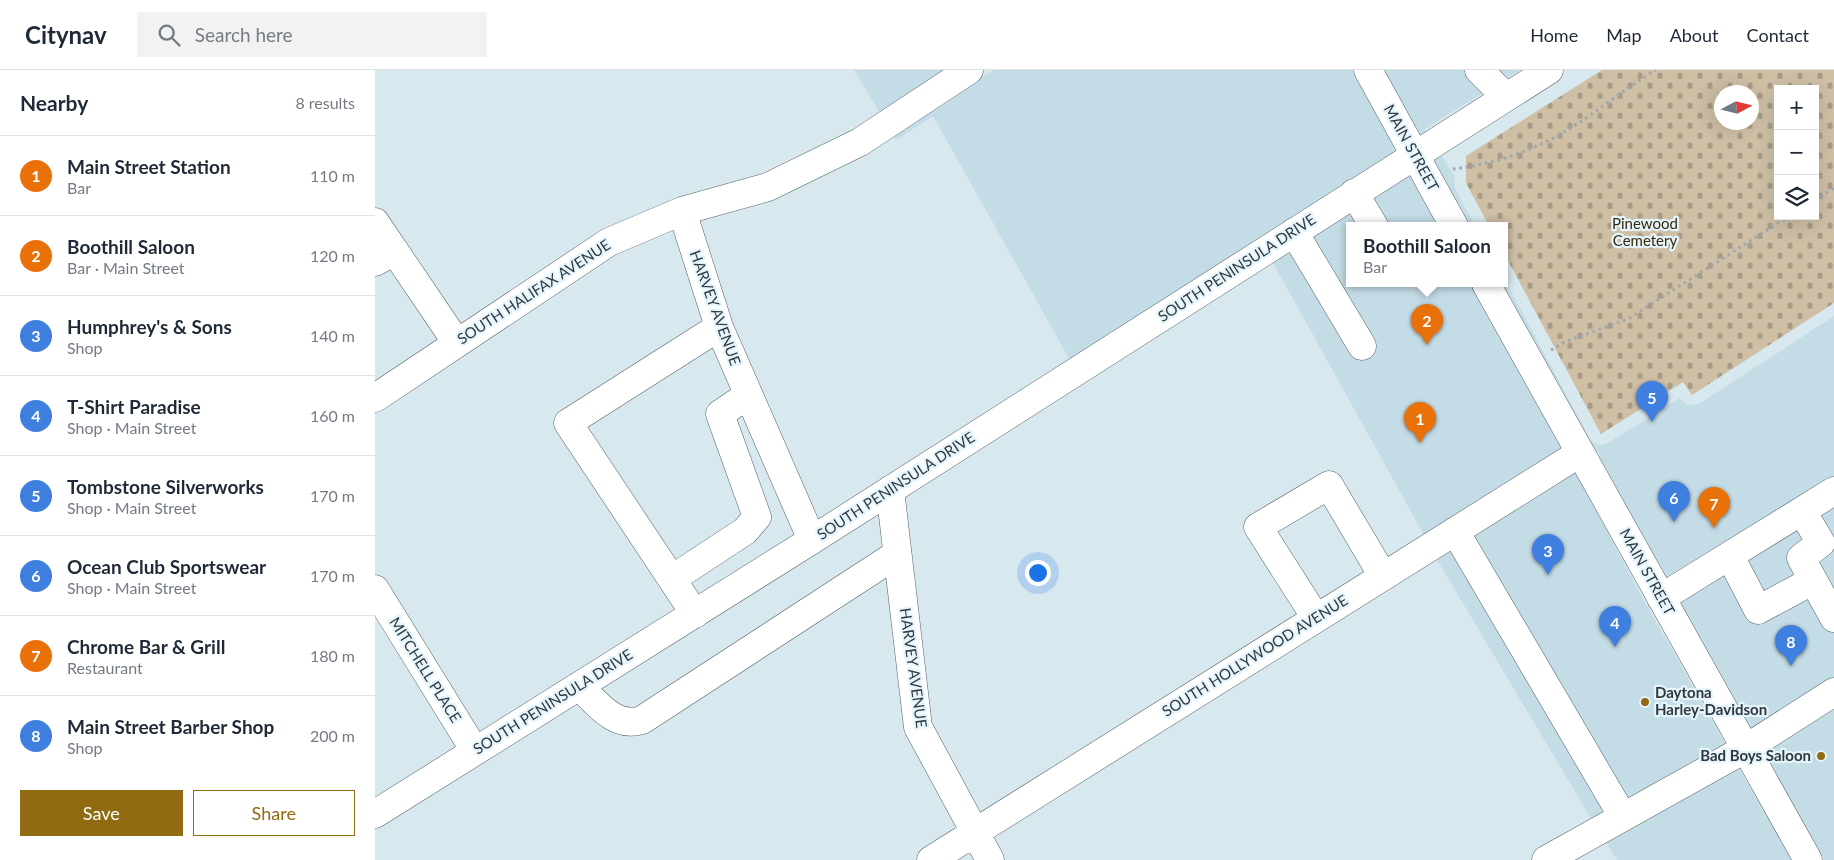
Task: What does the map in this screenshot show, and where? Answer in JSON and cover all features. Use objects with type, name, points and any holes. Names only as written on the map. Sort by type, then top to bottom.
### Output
[{"type":"street","name":"SOUTH HALIFAX AVENUE","points":[[375,398],[609,242],[682,211],[768,186],[802,170],[860,142],[969,70]]},
{"type":"street","name":"MAIN STREET","points":[[1368,70],[1452,222]]},
{"type":"street","points":[[1479,70],[1506,97]]},
{"type":"street","name":"SOUTH PENINSULA DRIVE","points":[[375,814],[812,540],[1549,70]]},
{"type":"street","points":[[1354,193],[1372,222]]},
{"type":"street","name":"HARVEY AVENUE","points":[[682,211],[719,326],[812,540]]},
{"type":"street","points":[[375,222],[385,257],[457,343]]},
{"type":"street","points":[[1294,232],[1362,346]]},
{"type":"street","name":"MAIN STREET","points":[[1488,287],[1808,860]]},
{"type":"street","points":[[695,614],[568,423],[719,326]]},
{"type":"street","points":[[672,579],[745,531],[757,518],[720,414],[748,395]]},
{"type":"street","name":"SOUTH HOLLYWOOD AVENUE","points":[[931,860],[1580,453]]},
{"type":"street","points":[[1316,618],[1259,527],[1329,485],[1383,576]]},
{"type":"street","name":"HARVEY AVENUE","points":[[889,490],[918,727],[990,860]]},
{"type":"street","points":[[1661,598],[1834,491]]},
{"type":"street","points":[[1802,511],[1827,539],[1801,558],[1834,618]]},
{"type":"street","points":[[745,531],[766,568]]},
{"type":"street","points":[[1455,531],[1623,817]]},
{"type":"street","points":[[579,686],[608,714],[621,721],[632,723],[642,720],[897,554]]},
{"type":"street","points":[[1730,556],[1758,610],[1812,581]]},
{"type":"street","name":"MITCHELL PLACE","points":[[375,588],[475,751]]},
{"type":"street","points":[[1546,860],[1745,749],[1834,692]]},
{"type":"path","points":[[1415,154],[1452,169],[1483,165],[1537,147],[1573,126],[1656,70]]},
{"type":"path","points":[[1819,197],[1834,188]]},
{"type":"path","points":[[1530,361],[1567,342],[1628,319],[1783,220]]},
{"type":"shaded area","points":[[854,70],[945,70],[880,113]]},
{"type":"shaded area","points":[[993,70],[1352,70],[1396,151],[1070,360],[933,116],[896,140],[893,135]]},
{"type":"shaded area","points":[[1384,70],[1520,70],[1425,129],[1426,132],[1420,136]]},
{"type":"shaded area","points":[[1440,154],[1454,175],[1455,188],[1473,222],[1469,222],[1433,158]]},
{"type":"shaded area","points":[[1409,174],[1436,222],[1346,222],[1346,287],[1472,287],[1562,449],[1424,535],[1272,261]]},
{"type":"shaded area","points":[[1508,286],[1590,439],[1595,444],[1601,445],[1608,443],[1680,398],[1687,405],[1699,404],[1834,316],[1834,475],[1667,579],[1599,457],[1600,455],[1593,446],[1505,287]]},
{"type":"shaded area","points":[[1575,471],[1641,595],[1726,745],[1592,820],[1436,558]]},
{"type":"shaded area","points":[[1834,506],[1834,677],[1750,730],[1679,602]]},
{"type":"shaded area","points":[[1834,709],[1834,860],[1824,860],[1763,754]]},
{"type":"shaded area","points":[[1738,767],[1792,860],[1617,860],[1606,842]]},
{"type":"green space","name":"Pinewood Cemetery","points":[[1602,70],[1834,70],[1834,303],[1692,395],[1683,382],[1601,434],[1508,261],[1508,222],[1487,222],[1466,183],[1466,156]]},
{"type":"place","name":"Boothill Saloon","points":[[1427,345]]},
{"type":"place","name":"Tombstone Silverworks","points":[[1652,422]]},
{"type":"place","name":"Main Street Station","points":[[1420,443]]},
{"type":"place","name":"Ocean Club Sportswear","points":[[1674,522]]},
{"type":"place","name":"Chrome Bar & Grill","points":[[1714,528]]},
{"type":"place","name":"Humphrey's & Sons","points":[[1548,575]]},
{"type":"place","name":"T-Shirt Paradise","points":[[1615,647]]},
{"type":"place","name":"Main Street Barber Shop","points":[[1791,666]]},
{"type":"place","name":"Daytona Harley-Davidson","points":[[1645,702]]},
{"type":"place","name":"Bad Boys Saloon","points":[[1821,756]]}]
